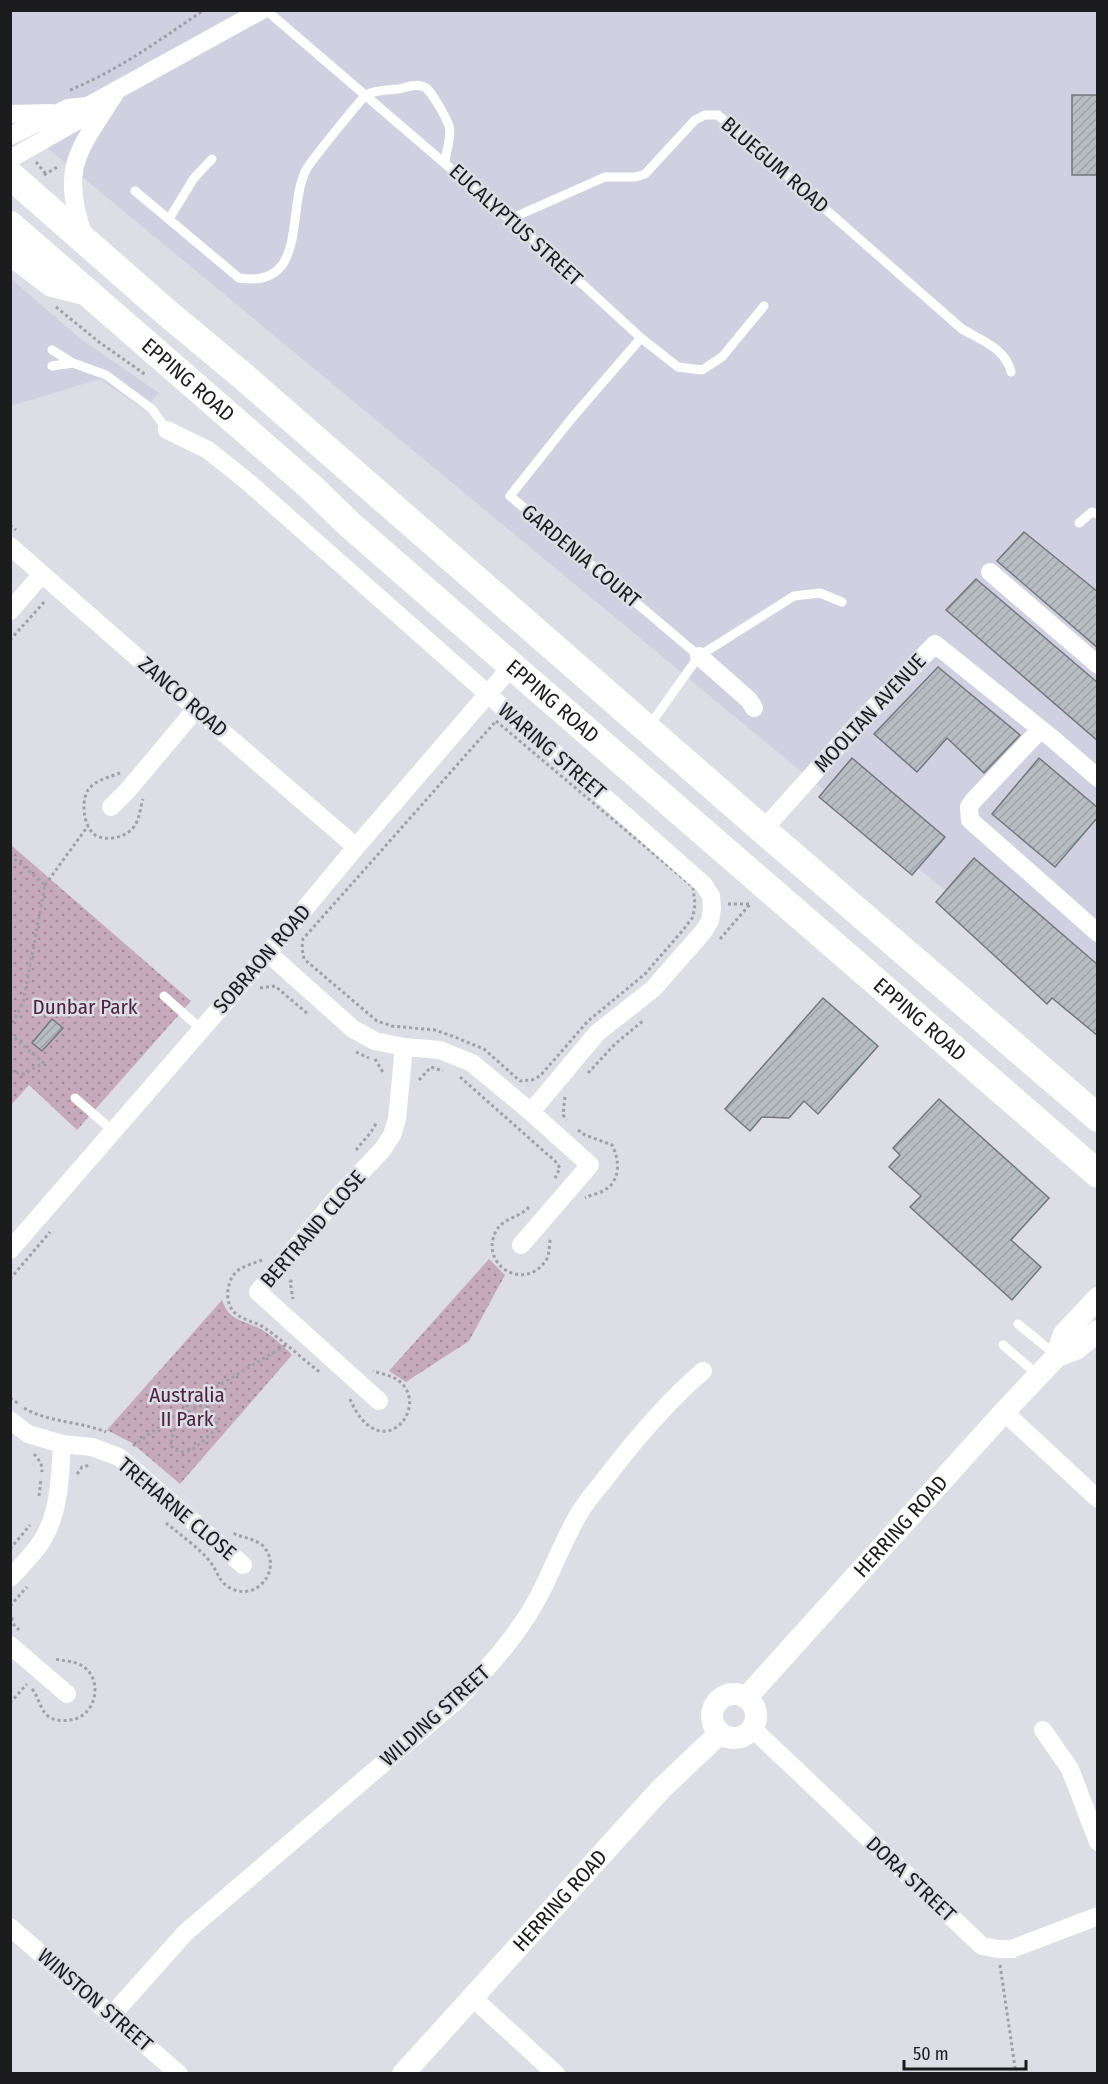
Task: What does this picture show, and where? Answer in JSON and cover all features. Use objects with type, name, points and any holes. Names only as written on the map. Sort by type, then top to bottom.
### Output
[{"type":"main road","name":"EPPING ROAD","points":[[10,175],[763,830],[1096,1115]]},
{"type":"main road","name":"EPPING ROAD","points":[[10,225],[312,488],[349,524],[1098,1174]]},
{"type":"main road","points":[[10,252],[52,284],[88,293]]},
{"type":"street","points":[[10,136],[57,112],[68,108],[88,106],[117,91],[234,18],[264,10]]},
{"type":"street","points":[[87,243],[73,201],[72,185],[75,164],[82,145],[117,91]]},
{"type":"street","points":[[10,159],[77,121],[88,106]]},
{"type":"street","points":[[10,114],[57,112]]},
{"type":"street","name":"WARING STREET","points":[[167,430],[208,450],[224,462],[704,885],[711,896],[710,921],[689,948],[653,989],[597,1033],[531,1112]]},
{"type":"street","name":"ZANCO ROAD","points":[[10,546],[356,847]]},
{"type":"street","points":[[990,572],[1098,665]]},
{"type":"street","points":[[10,611],[42,574]]},
{"type":"street","name":"MOOLTAN AVENUE","points":[[763,830],[856,726],[935,644],[1098,778]]},
{"type":"street","points":[[699,656],[749,700],[754,708]]},
{"type":"street","name":"SOBRAON ROAD","points":[[10,1250],[268,954],[356,847],[512,666]]},
{"type":"street","points":[[111,807],[196,709]]},
{"type":"street","points":[[1040,730],[973,801],[969,807],[970,820],[1098,933]]},
{"type":"street","points":[[268,954],[353,1029],[375,1041],[404,1047],[440,1050],[472,1063],[590,1165],[521,1245]]},
{"type":"street","name":"BERTRAND CLOSE","points":[[380,1401],[258,1292],[334,1201],[383,1149],[392,1135],[397,1119],[404,1047]]},
{"type":"street","name":"HERRING ROAD","points":[[1057,1356],[1064,1334],[1098,1298]]},
{"type":"street","name":"HERRING ROAD","points":[[746,1698],[1038,1375],[1057,1356],[1076,1349],[1098,1331]]},
{"type":"street","name":"WILDING STREET","points":[[112,2015],[185,1933],[456,1701],[491,1666],[518,1632],[544,1587],[581,1511],[636,1439],[673,1397],[703,1371]]},
{"type":"street","points":[[1004,1412],[1098,1499]]},
{"type":"street","name":"TREHARNE CLOSE","points":[[10,1420],[28,1434],[62,1444],[92,1447],[119,1457],[243,1565]]},
{"type":"street","points":[[10,1578],[44,1539],[54,1515],[62,1444]]},
{"type":"street","points":[[10,1645],[67,1694]]},
{"type":"street","points":[[739,1694],[746,1698],[751,1702],[755,1715],[752,1728],[741,1736],[727,1736],[720,1733],[712,1721],[714,1706],[724,1696],[739,1694]]},
{"type":"street","name":"DORA STREET","points":[[752,1728],[982,1946],[998,1950],[1012,1949],[1098,1916]]},
{"type":"street","points":[[1043,1730],[1070,1769],[1098,1842]]},
{"type":"street","name":"HERRING ROAD","points":[[403,2073],[661,1790],[720,1733]]},
{"type":"street","name":"WINSTON STREET","points":[[10,1927],[179,2073]]},
{"type":"street","points":[[473,1998],[556,2073]]},
{"type":"lane","name":"EUCALYPTUS STREET","points":[[264,10],[445,162],[641,338],[678,367],[702,370],[722,357],[764,306]]},
{"type":"lane","points":[[135,191],[239,278],[251,280],[271,276],[281,266],[292,247],[300,188],[306,169],[367,95],[417,85],[428,89],[450,127],[445,162]]},
{"type":"lane","name":"BLUEGUM ROAD","points":[[510,219],[605,177],[635,177],[645,174],[695,120],[705,115],[718,115],[962,329],[999,351],[1007,359],[1011,372]]},
{"type":"lane","points":[[168,219],[194,178],[212,159]]},
{"type":"lane","name":"GARDENIA COURT","points":[[641,338],[572,418],[510,496],[699,656]]},
{"type":"lane","points":[[52,350],[73,363],[106,375],[152,409],[167,430]]},
{"type":"lane","points":[[52,366],[73,363]]},
{"type":"lane","points":[[1079,523],[1092,512],[1098,514]]},
{"type":"lane","points":[[647,728],[699,656],[794,596],[820,593],[842,602]]},
{"type":"lane","points":[[164,996],[201,1029]]},
{"type":"lane","points":[[75,1098],[113,1131]]},
{"type":"lane","points":[[1018,1324],[1057,1356]]},
{"type":"lane","points":[[1003,1345],[1038,1375]]},
{"type":"path","points":[[66,92],[93,81],[136,56],[204,10]]},
{"type":"path","points":[[36,162],[46,174],[65,161]]},
{"type":"path","points":[[54,305],[99,342],[153,380]]},
{"type":"path","points":[[10,640],[45,599]]},
{"type":"path","points":[[496,721],[693,887],[695,904],[693,916],[645,974],[588,1021],[540,1076],[532,1080],[520,1081],[484,1049],[455,1037],[435,1030],[392,1026],[377,1021],[304,959],[302,948],[303,939],[496,721]]},
{"type":"path","points":[[10,1027],[23,1003],[45,885],[88,826],[84,804],[87,791],[96,783],[121,772]]},
{"type":"path","points":[[10,855],[45,885]]},
{"type":"path","points":[[724,904],[750,904]]},
{"type":"path","points":[[259,988],[275,986],[310,1016]]},
{"type":"path","points":[[10,1034],[45,1064],[24,1074],[10,1071]]},
{"type":"path","points":[[355,1051],[376,1060],[384,1073],[384,1084]]},
{"type":"path","points":[[419,1088],[419,1078],[431,1067],[449,1073]]},
{"type":"path","points":[[458,1076],[555,1161],[560,1168],[550,1183]]},
{"type":"path","points":[[563,1115],[567,1120]]},
{"type":"path","points":[[356,1150],[377,1121]]},
{"type":"path","points":[[576,1128],[585,1135],[612,1145],[618,1161],[615,1179],[609,1187],[585,1197],[578,1206]]},
{"type":"path","points":[[531,1204],[525,1212],[502,1223],[496,1230],[492,1239],[492,1252],[498,1264],[510,1273],[523,1275],[534,1271],[544,1264],[549,1256],[550,1240],[557,1231]]},
{"type":"path","points":[[10,1279],[57,1224]]},
{"type":"path","points":[[265,1259],[240,1269],[233,1275],[228,1295],[234,1313],[263,1327],[322,1375]]},
{"type":"path","points":[[294,1302],[290,1292],[290,1282],[298,1273]]},
{"type":"path","points":[[127,1442],[133,1446],[201,1396],[286,1345]]},
{"type":"path","points":[[349,1397],[357,1416],[373,1429],[383,1432],[395,1428],[407,1416],[410,1406],[405,1387],[392,1377],[370,1370]]},
{"type":"path","points":[[201,1396],[205,1405],[212,1409],[217,1418],[217,1428],[192,1451],[183,1453],[175,1451],[171,1446],[171,1436],[175,1425],[197,1407],[205,1405]]},
{"type":"path","points":[[10,1398],[36,1415],[58,1422],[94,1427],[112,1435]]},
{"type":"path","points":[[28,1451],[36,1455],[41,1463],[38,1502]]},
{"type":"path","points":[[76,1483],[77,1474],[82,1467],[91,1464],[98,1466]]},
{"type":"path","points":[[158,1516],[212,1563],[220,1581],[239,1592],[250,1592],[260,1587],[267,1579],[270,1569],[269,1557],[264,1547],[253,1539],[239,1536],[228,1530]]},
{"type":"path","points":[[10,1549],[32,1522]]},
{"type":"path","points":[[10,1606],[34,1580]]},
{"type":"path","points":[[10,1703],[27,1684]]},
{"type":"path","points":[[999,1960],[1016,2073]]},
{"type":"shaded area","points":[[10,11],[1097,11],[1097,1016],[11,118]]},
{"type":"shaded area","points":[[10,278],[82,340],[159,393],[144,410],[100,379],[11,406]]},
{"type":"green space","name":"Dunbar Park","points":[[11,845],[191,1001],[77,1130],[29,1085],[11,1105]]},
{"type":"green space","points":[[489,1259],[505,1275],[469,1341],[406,1382],[389,1371]]},
{"type":"green space","name":"Australia II Park","points":[[222,1300],[233,1317],[266,1332],[292,1355],[180,1484],[132,1443],[107,1430]]},
{"type":"building","points":[[1072,95],[1098,95],[1098,175],[1072,175]]},
{"type":"building","points":[[1024,532],[1098,592],[1098,648],[997,561]]},
{"type":"building","points":[[976,579],[1098,683],[1098,741],[946,610]]},
{"type":"building","points":[[938,667],[1020,735],[984,773],[947,738],[917,772],[874,734]]},
{"type":"building","points":[[852,758],[945,837],[912,875],[819,797]]},
{"type":"building","points":[[1039,758],[1098,808],[1098,817],[1055,867],[992,814]]},
{"type":"building","points":[[974,858],[1098,965],[1098,1036],[1052,998],[1047,1004],[936,902]]},
{"type":"building","points":[[823,998],[878,1046],[818,1114],[804,1101],[789,1118],[762,1117],[750,1131],[725,1109]]},
{"type":"building","points":[[52,1019],[63,1028],[42,1051],[32,1043]]},
{"type":"building","points":[[939,1099],[1049,1198],[1011,1240],[1041,1267],[1012,1300],[910,1207],[921,1196],[889,1167],[900,1155],[893,1148]]}]
